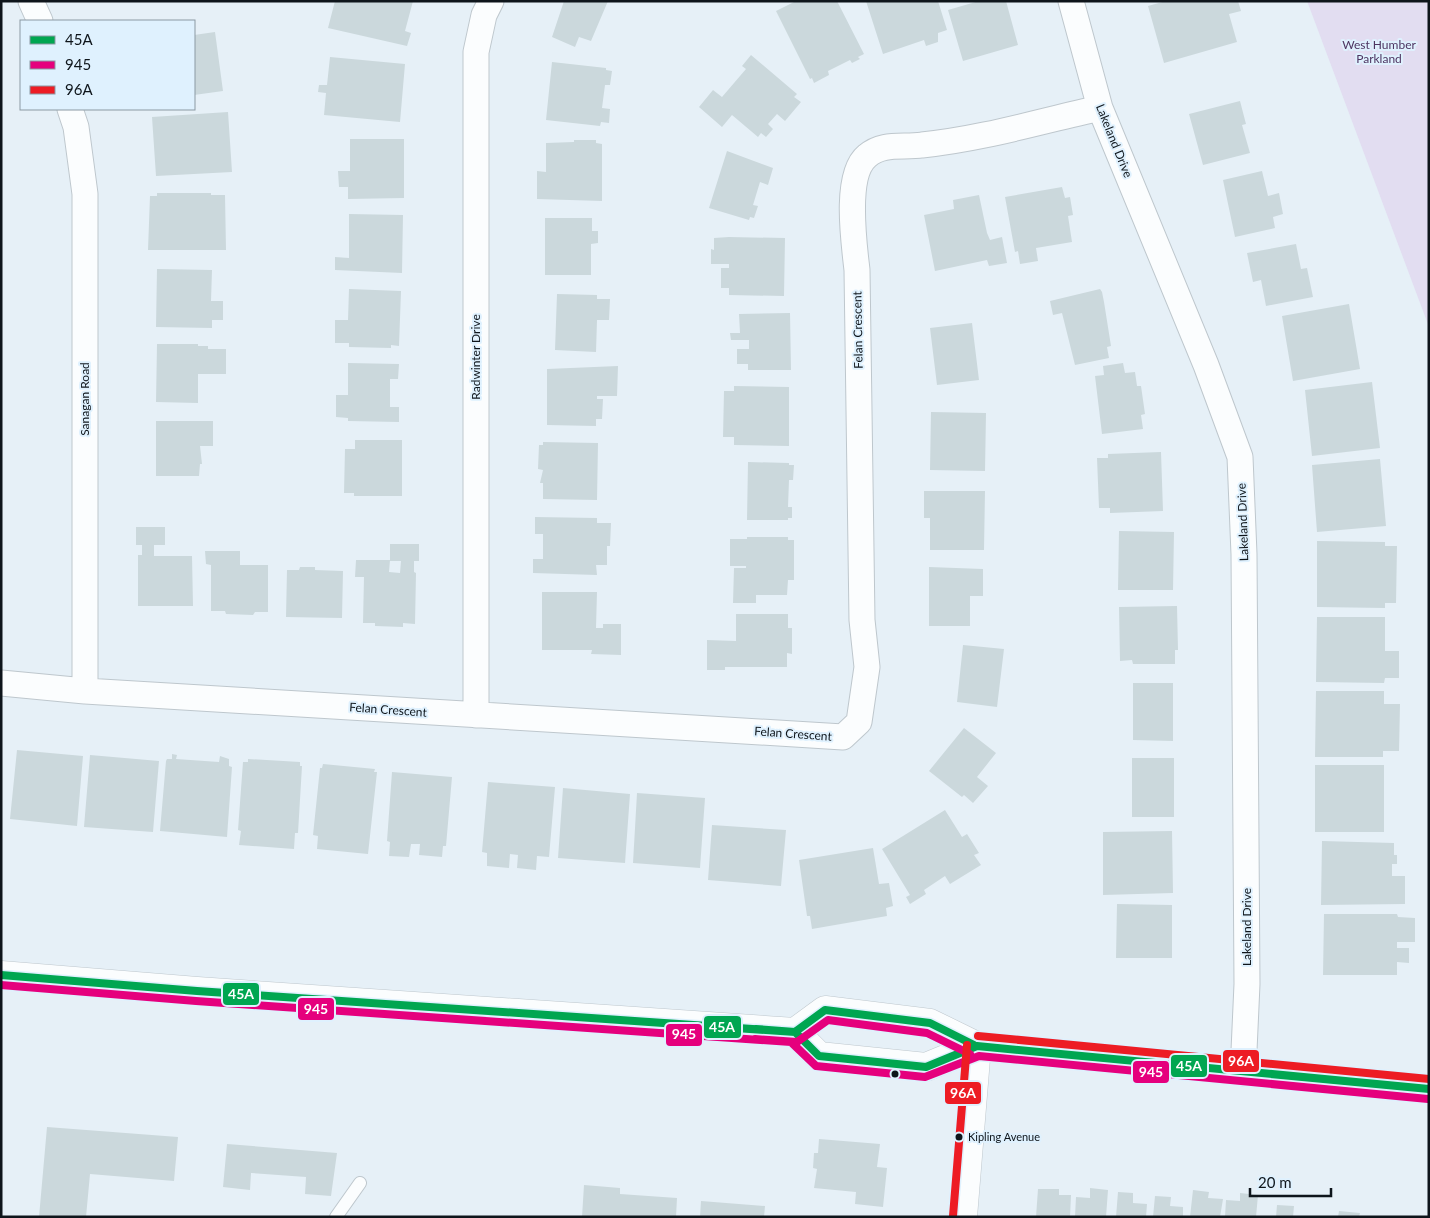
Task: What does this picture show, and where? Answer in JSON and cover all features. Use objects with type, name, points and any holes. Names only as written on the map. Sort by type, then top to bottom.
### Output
[{"type":"main road","points":[[1,975],[197,991],[795,1032],[825,1010],[930,1023],[977,1046],[1243,1073],[1429,1089]]},
{"type":"main road","points":[[795,1032],[819,1056],[926,1067],[977,1046]]},
{"type":"main road","points":[[963,1217],[977,1046]]},
{"type":"street","points":[[31,1],[40,20]]},
{"type":"street","name":"Radwinter Drive","points":[[476,715],[476,52],[484,15],[491,1]]},
{"type":"street","name":"Lakeland Drive","points":[[1071,1],[1100,108],[1206,365],[1240,457],[1244,554],[1247,974],[1243,1073]]},
{"type":"street","name":"Felan Crescent","points":[[1,683],[85,691],[751,731],[825,738],[843,737],[859,722],[867,667],[862,620],[858,270],[853,241],[854,182],[866,156],[884,147],[920,146],[949,141],[1100,108]]},
{"type":"street","name":"Sanagan Road","points":[[70,110],[76,127],[85,194],[85,691]]},
{"type":"lane","points":[[336,1217],[360,1183]]},
{"type":"green space","name":"West Humber Parkland","points":[[1307,1],[1429,1],[1429,327]]},
{"type":"building","points":[[335,1],[413,1],[405,31],[411,33],[407,46],[328,28]]},
{"type":"building","points":[[564,1],[608,1],[591,41],[579,37],[575,47],[552,37]]},
{"type":"building","points":[[796,1],[837,1],[864,54],[858,57],[860,59],[852,63],[850,60],[828,71],[829,75],[814,83],[812,78],[810,79],[776,11]]},
{"type":"building","points":[[866,1],[938,1],[947,30],[938,33],[938,42],[926,46],[924,40],[883,54]]},
{"type":"building","points":[[979,1],[1006,1],[1018,45],[963,61],[948,10]]},
{"type":"building","points":[[1166,1],[1238,1],[1241,11],[1229,14],[1237,42],[1164,63],[1148,6]]},
{"type":"building","points":[[215,32],[223,91],[195,95],[195,35]]},
{"type":"building","points":[[751,55],[797,94],[794,97],[801,102],[785,121],[777,114],[768,124],[773,129],[766,137],[761,133],[758,137],[732,115],[722,127],[699,107],[713,90],[722,97],[746,69],[742,66]]},
{"type":"building","points":[[330,57],[405,64],[400,122],[324,115],[326,93],[318,92],[319,85],[327,85]]},
{"type":"building","points":[[552,62],[606,68],[606,70],[612,71],[610,85],[605,85],[602,108],[610,109],[609,123],[601,122],[600,126],[546,120]]},
{"type":"building","points":[[1240,101],[1246,124],[1242,125],[1250,153],[1203,165],[1189,114]]},
{"type":"building","points":[[228,112],[232,172],[156,176],[152,117]]},
{"type":"building","points":[[350,139],[404,139],[404,198],[348,199],[348,187],[339,187],[338,171],[350,171]]},
{"type":"building","points":[[574,140],[596,140],[596,143],[602,144],[602,201],[537,199],[537,171],[546,172],[546,143],[574,142]]},
{"type":"building","points":[[727,151],[773,168],[768,185],[760,182],[753,205],[758,206],[754,218],[750,217],[749,220],[709,208]]},
{"type":"building","points":[[1262,171],[1268,196],[1279,193],[1283,214],[1273,217],[1275,228],[1235,237],[1223,180]]},
{"type":"building","points":[[1062,187],[1065,198],[1070,197],[1073,215],[1068,216],[1072,242],[1036,248],[1038,261],[1020,264],[1018,251],[1015,252],[1005,197]]},
{"type":"building","points":[[157,193],[211,193],[211,195],[225,195],[226,250],[148,250],[150,196],[157,196]]},
{"type":"building","points":[[979,195],[987,233],[990,240],[1002,237],[1007,263],[989,266],[987,260],[935,271],[924,215],[954,209],[953,200]]},
{"type":"building","points":[[349,214],[403,215],[402,273],[335,270],[335,257],[349,258]]},
{"type":"building","points":[[545,218],[592,218],[592,231],[598,231],[598,243],[591,244],[591,275],[545,275]]},
{"type":"building","points":[[714,238],[785,238],[784,296],[729,295],[729,288],[721,288],[721,268],[729,268],[729,264],[711,264],[711,249],[714,250]]},
{"type":"building","points":[[1296,244],[1301,269],[1307,268],[1313,297],[1266,306],[1261,280],[1253,282],[1247,253]]},
{"type":"building","points":[[157,269],[212,270],[211,301],[223,301],[223,320],[212,320],[212,328],[156,327]]},
{"type":"building","points":[[349,289],[401,291],[399,346],[391,345],[391,348],[349,347],[349,343],[335,343],[335,320],[348,320]]},
{"type":"building","points":[[1100,289],[1111,346],[1107,347],[1109,358],[1075,365],[1062,313],[1053,315],[1050,301]]},
{"type":"building","points":[[557,294],[597,295],[597,299],[610,299],[609,320],[597,320],[596,352],[555,350]]},
{"type":"building","points":[[1349,304],[1360,369],[1293,381],[1282,316]]},
{"type":"building","points":[[790,313],[791,370],[748,370],[748,364],[737,364],[737,349],[749,349],[749,340],[731,340],[730,333],[740,333],[739,314]]},
{"type":"building","points":[[972,323],[979,380],[937,385],[930,328]]},
{"type":"building","points":[[157,344],[198,344],[198,346],[208,346],[208,349],[226,349],[226,374],[198,374],[198,403],[156,402]]},
{"type":"building","points":[[348,363],[399,364],[398,379],[390,379],[390,407],[399,407],[399,422],[348,421],[348,418],[336,417],[336,395],[348,395]]},
{"type":"building","points":[[1123,363],[1125,373],[1135,372],[1137,386],[1141,386],[1145,414],[1141,415],[1143,429],[1102,434],[1095,376],[1104,375],[1103,366]]},
{"type":"building","points":[[618,366],[617,396],[597,396],[597,399],[603,399],[602,419],[596,419],[596,426],[547,425],[547,369]]},
{"type":"building","points":[[1372,382],[1380,448],[1312,456],[1305,390]]},
{"type":"building","points":[[734,386],[789,387],[789,446],[734,445],[734,437],[723,437],[724,391],[734,391]]},
{"type":"building","points":[[931,412],[986,413],[985,471],[930,470]]},
{"type":"building","points":[[156,421],[213,421],[213,446],[200,446],[202,464],[200,464],[199,476],[156,476]]},
{"type":"building","points":[[355,440],[402,440],[402,496],[354,496],[354,493],[344,493],[345,449],[355,449]]},
{"type":"building","points":[[543,442],[598,443],[597,500],[543,499],[543,483],[540,483],[543,470],[538,469],[539,445],[543,445]]},
{"type":"building","points":[[1161,452],[1163,511],[1110,513],[1110,508],[1099,508],[1097,458],[1108,458],[1108,454]]},
{"type":"building","points":[[1380,459],[1386,526],[1317,532],[1312,465]]},
{"type":"building","points":[[748,462],[789,463],[789,465],[794,465],[793,480],[789,480],[788,507],[792,507],[792,518],[788,518],[788,520],[747,520]]},
{"type":"building","points":[[924,491],[985,491],[984,550],[930,550],[930,518],[924,518]]},
{"type":"building","points":[[535,517],[597,518],[597,523],[611,523],[610,546],[607,546],[607,565],[596,565],[597,575],[533,573],[533,559],[543,559],[543,534],[535,534]]},
{"type":"building","points":[[136,527],[165,527],[165,545],[154,545],[154,556],[192,556],[193,606],[138,606],[138,555],[142,555],[142,545],[136,545]]},
{"type":"building","points":[[1119,531],[1174,532],[1173,590],[1118,590]]},
{"type":"building","points":[[747,537],[788,537],[788,540],[794,540],[794,580],[788,580],[787,595],[756,595],[756,603],[733,603],[734,568],[746,568],[746,566],[730,566],[730,539],[747,539]]},
{"type":"building","points":[[1317,541],[1385,542],[1385,546],[1397,546],[1396,603],[1385,603],[1385,608],[1317,607]]},
{"type":"building","points":[[390,544],[419,544],[419,561],[414,561],[414,572],[416,573],[415,624],[403,623],[403,627],[375,626],[375,623],[363,623],[364,577],[355,577],[356,560],[390,560]],"holes":[[[390,560],[401,561],[400,573],[389,572]]]},
{"type":"building","points":[[205,551],[240,551],[240,565],[268,565],[268,612],[255,612],[253,615],[226,614],[225,611],[211,611],[211,565],[206,564]]},
{"type":"building","points":[[300,567],[315,567],[315,570],[343,571],[342,618],[286,617],[287,570],[299,570]]},
{"type":"building","points":[[929,567],[983,569],[983,596],[970,596],[970,626],[929,626]]},
{"type":"building","points":[[542,592],[597,592],[596,628],[603,628],[603,624],[621,624],[621,655],[591,654],[592,650],[542,650]]},
{"type":"building","points":[[1177,606],[1178,650],[1175,650],[1175,664],[1133,664],[1132,660],[1120,661],[1119,607]]},
{"type":"building","points":[[736,614],[788,614],[788,628],[792,628],[792,654],[787,653],[787,667],[725,667],[725,670],[707,670],[707,640],[736,641]]},
{"type":"building","points":[[1317,617],[1385,617],[1385,651],[1399,651],[1399,678],[1385,678],[1384,683],[1316,682]]},
{"type":"building","points":[[963,645],[1004,649],[997,707],[957,702]]},
{"type":"building","points":[[1133,683],[1173,683],[1173,741],[1133,740]]},
{"type":"building","points":[[1316,691],[1384,691],[1384,704],[1400,704],[1399,751],[1383,751],[1383,757],[1315,757]]},
{"type":"building","points":[[964,728],[996,753],[977,777],[988,786],[973,803],[964,795],[962,797],[929,771]]},
{"type":"building","points":[[17,750],[83,756],[77,826],[10,819]]},
{"type":"building","points":[[172,754],[177,755],[176,759],[219,762],[220,756],[229,759],[229,766],[232,767],[227,837],[160,831],[166,761],[167,759],[172,759]]},
{"type":"building","points":[[90,755],[159,761],[153,832],[84,827]]},
{"type":"building","points":[[1132,758],[1174,758],[1174,817],[1132,817]]},
{"type":"building","points":[[248,759],[300,762],[300,766],[302,766],[298,833],[295,833],[294,849],[239,845],[241,831],[238,830],[243,762],[248,762]]},
{"type":"building","points":[[323,764],[375,769],[374,772],[377,772],[368,854],[317,849],[318,836],[313,835],[320,768],[322,768]]},
{"type":"building","points":[[1315,765],[1384,765],[1384,832],[1315,832]]},
{"type":"building","points":[[392,772],[452,777],[446,846],[443,846],[442,857],[419,855],[420,844],[411,844],[409,857],[389,856],[390,842],[387,841]]},
{"type":"building","points":[[488,782],[555,787],[549,857],[537,856],[536,870],[517,868],[518,855],[510,854],[509,868],[487,866],[487,853],[482,852]]},
{"type":"building","points":[[563,788],[630,794],[625,863],[558,858]]},
{"type":"building","points":[[637,793],[705,798],[700,868],[633,863]]},
{"type":"building","points":[[945,810],[962,837],[967,834],[979,853],[974,855],[981,865],[950,884],[945,876],[924,890],[926,894],[910,904],[906,897],[910,895],[882,849]]},
{"type":"building","points":[[712,825],[786,830],[781,886],[708,880]]},
{"type":"building","points":[[1172,831],[1173,893],[1103,895],[1103,832]]},
{"type":"building","points":[[1322,841],[1394,843],[1394,855],[1397,855],[1397,864],[1392,864],[1392,876],[1405,876],[1405,904],[1321,905]]},
{"type":"building","points":[[873,848],[879,884],[889,883],[893,906],[886,908],[887,916],[812,929],[810,916],[807,916],[799,860]]},
{"type":"building","points":[[1117,904],[1172,905],[1172,958],[1116,958]]},
{"type":"building","points":[[1324,914],[1397,914],[1398,917],[1415,918],[1415,942],[1397,942],[1397,948],[1409,948],[1409,963],[1397,962],[1397,975],[1323,975]]},
{"type":"building","points":[[47,1127],[178,1137],[174,1181],[90,1174],[86,1217],[39,1217]]},
{"type":"building","points":[[819,1139],[880,1144],[877,1167],[887,1168],[883,1207],[855,1204],[856,1192],[814,1188],[817,1169],[813,1168],[814,1153],[818,1153]]},
{"type":"building","points":[[227,1144],[337,1153],[331,1196],[305,1194],[306,1177],[251,1173],[250,1190],[223,1187]]},
{"type":"building","points":[[584,1185],[620,1188],[620,1194],[677,1198],[676,1217],[582,1217]]},
{"type":"building","points":[[1090,1188],[1108,1190],[1106,1217],[1075,1217],[1076,1197],[1090,1198]]},
{"type":"building","points":[[1038,1189],[1059,1189],[1059,1195],[1071,1195],[1070,1217],[1036,1217]]},
{"type":"building","points":[[1193,1190],[1209,1192],[1208,1198],[1223,1199],[1220,1217],[1190,1217]]},
{"type":"building","points":[[1118,1192],[1133,1193],[1133,1203],[1147,1204],[1146,1217],[1116,1217]]},
{"type":"building","points":[[1240,1193],[1258,1195],[1256,1217],[1225,1217],[1226,1200],[1240,1201]]},
{"type":"building","points":[[1155,1196],[1171,1197],[1170,1206],[1183,1207],[1183,1217],[1153,1217]]},
{"type":"building","points":[[701,1201],[765,1206],[764,1217],[700,1217]]},
{"type":"building","points":[[1277,1205],[1294,1206],[1293,1217],[1276,1217]]},
{"type":"building","points":[[1339,1211],[1360,1213],[1359,1217],[1338,1217]]},
{"type":"transit line","name":"45A","points":[[1,975],[197,991],[795,1032],[819,1056],[926,1067],[977,1046],[1429,1089]]},
{"type":"transit line","name":"945","points":[[1,985],[196,1001],[791,1042],[816,1066],[925,1077],[979,1056],[1428,1099]]},
{"type":"transit line","name":"45A","points":[[756,1029],[795,1032],[825,1010],[930,1023],[974,1045]]},
{"type":"transit line","name":"945","points":[[755,1039],[797,1042],[828,1020],[927,1033],[970,1054]]},
{"type":"transit line","name":"96A","points":[[978,1036],[1429,1079]]},
{"type":"transit line","name":"96A","points":[[953,1216],[967,1045]]},
{"type":"place","name":"Kipling Avenue","points":[[959,1137]]}]
